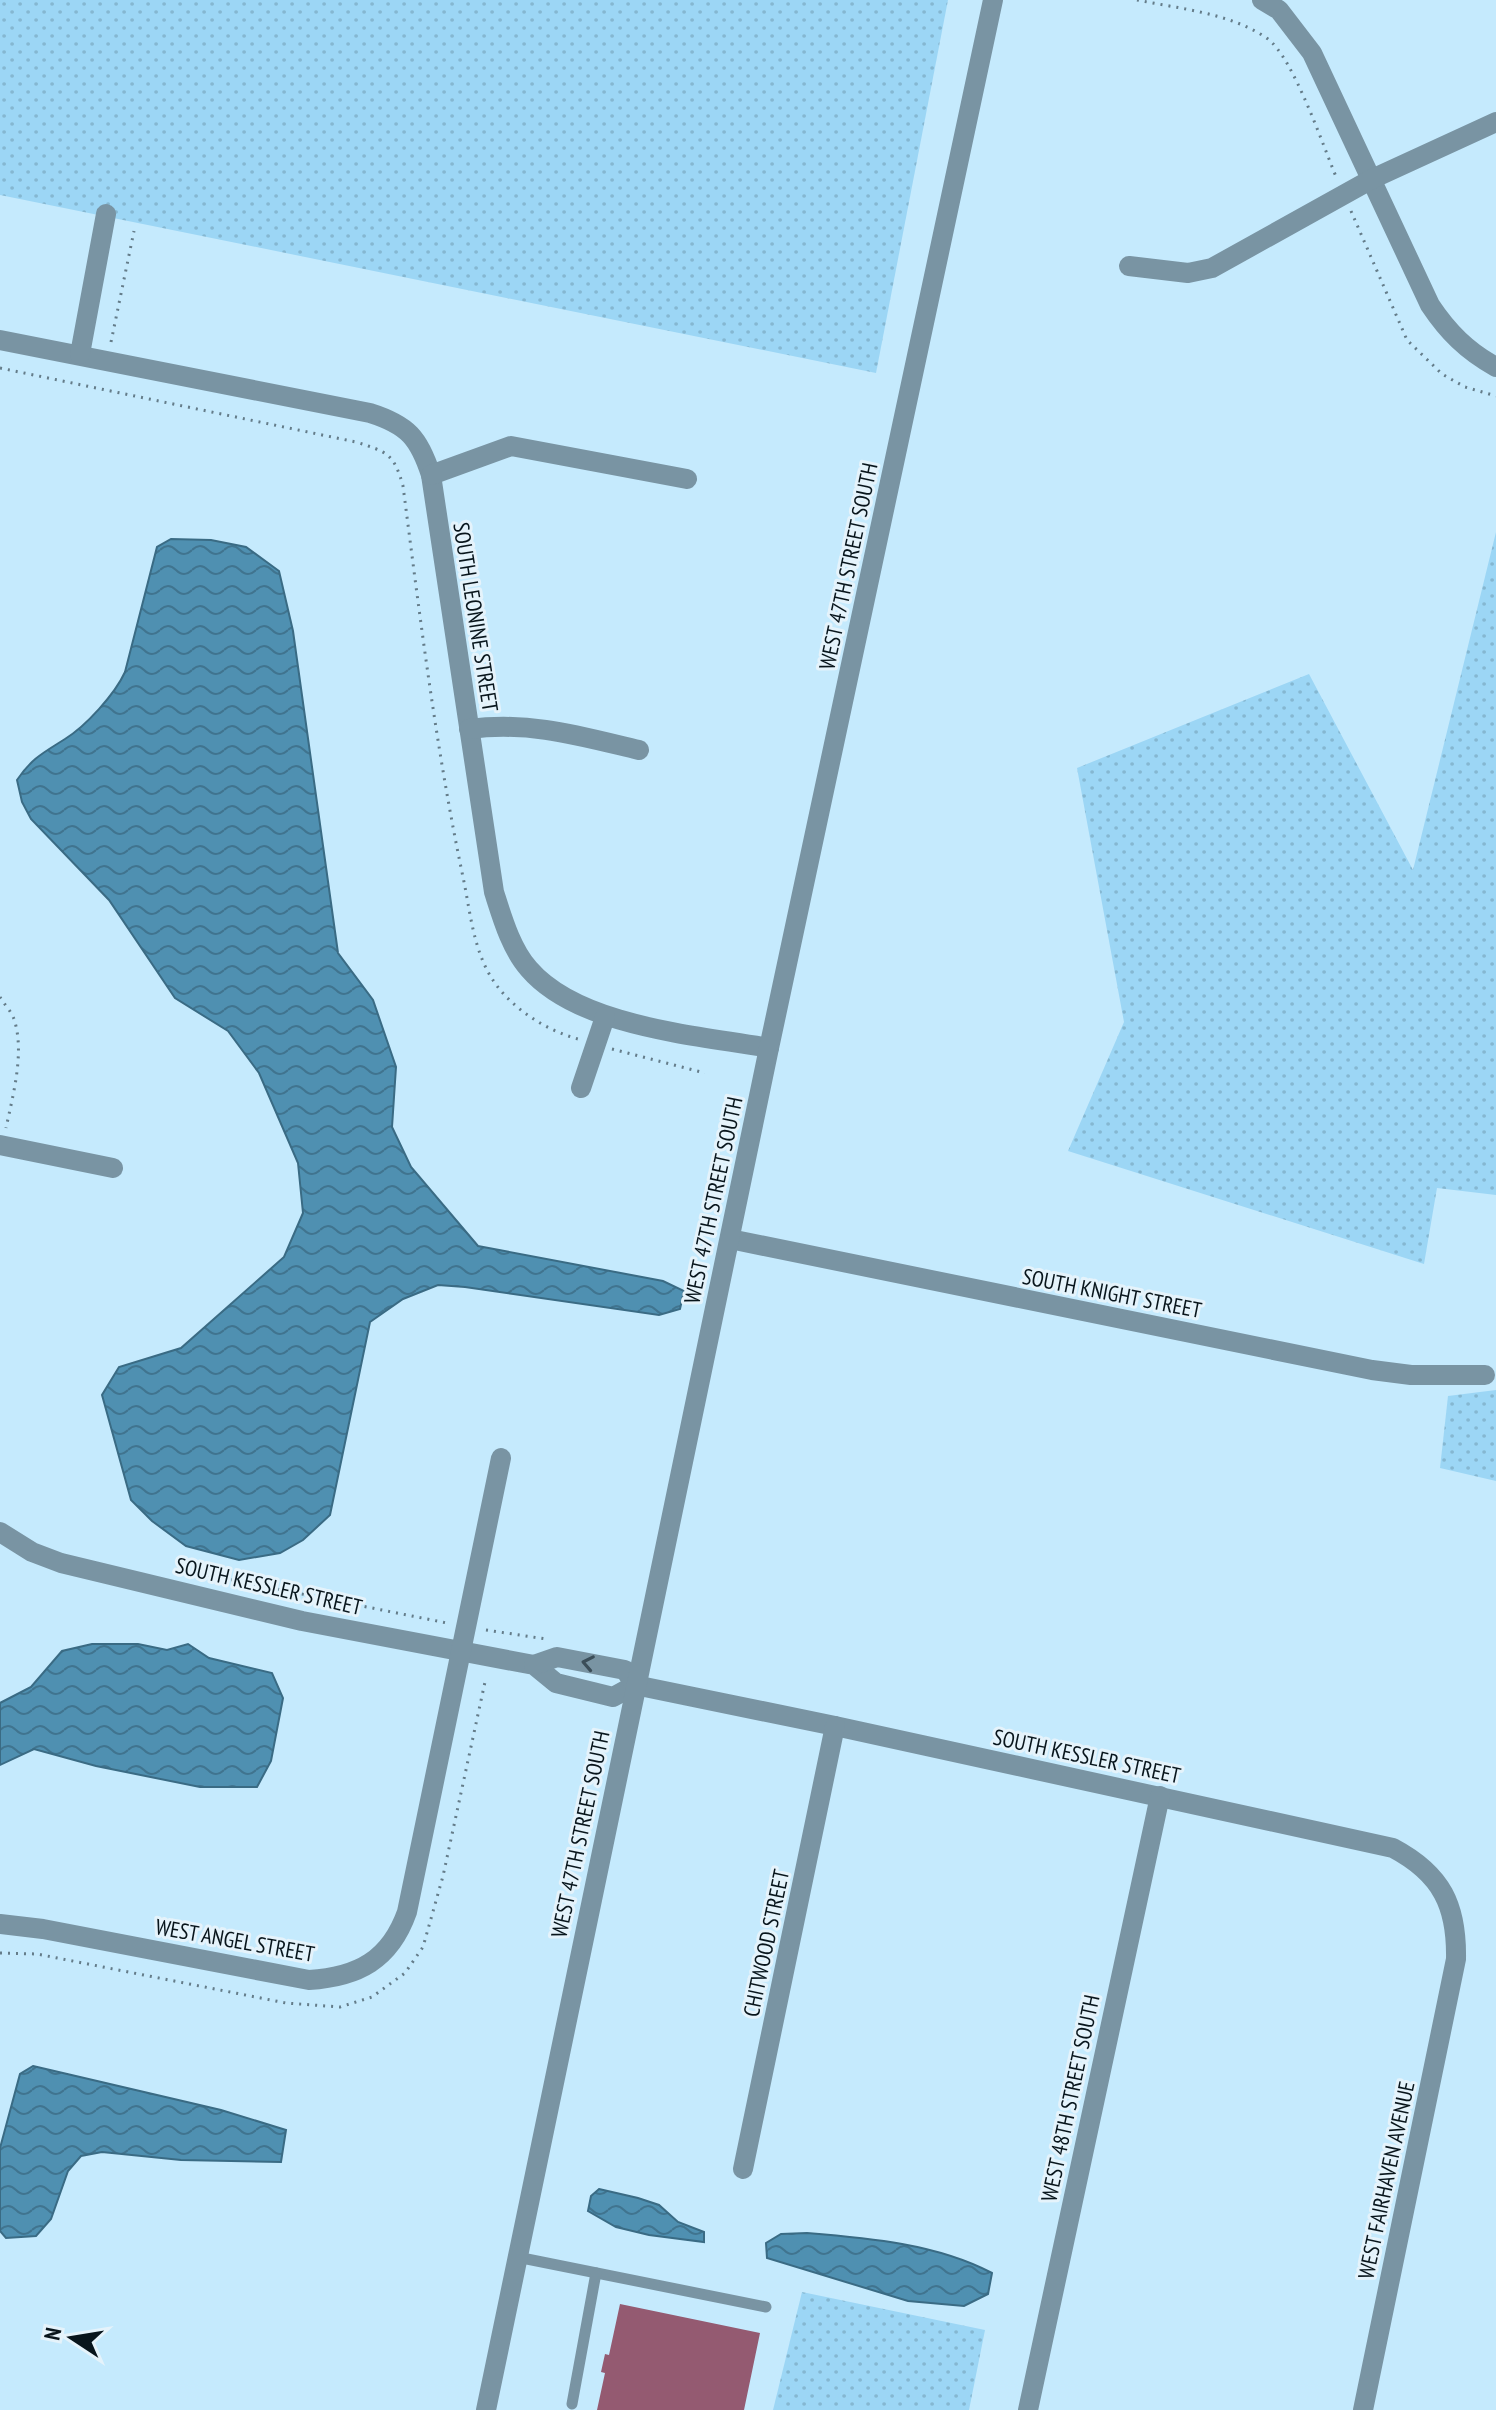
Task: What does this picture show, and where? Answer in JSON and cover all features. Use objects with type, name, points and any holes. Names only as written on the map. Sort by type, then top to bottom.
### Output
[{"type":"street","name":"WEST 47TH STREET SOUTH","points":[[486,2410],[769,1048],[993,0]]},
{"type":"street","points":[[1262,0],[1279,10],[1312,53],[1430,305],[1460,343],[1496,367]]},
{"type":"street","points":[[1129,266],[1188,273],[1212,268],[1372,179],[1496,122]]},
{"type":"street","points":[[80,354],[106,214]]},
{"type":"street","name":"SOUTH LEONINE STREET","points":[[0,340],[370,413],[391,419],[407,431],[421,446],[431,475],[494,892],[515,948],[528,969],[554,991],[605,1017],[769,1048]]},
{"type":"street","points":[[431,475],[511,446],[687,479]]},
{"type":"street","points":[[469,729],[497,725],[536,726],[639,750]]},
{"type":"street","points":[[581,1088],[605,1017]]},
{"type":"street","points":[[1,1145],[113,1168]]},
{"type":"street","name":"SOUTH KNIGHT STREET","points":[[730,1239],[1372,1370],[1411,1375],[1485,1375]]},
{"type":"street","name":"WEST ANGEL STREET","points":[[0,1924],[31,1927],[309,1980],[356,1972],[390,1946],[407,1912],[501,1458]]},
{"type":"street","name":"SOUTH KESSLER STREET","points":[[0,1532],[32,1552],[61,1563],[302,1621],[460,1652],[534,1665],[557,1657],[625,1670],[635,1685]]},
{"type":"street","name":"SOUTH KESSLER STREET","points":[[534,1665],[556,1683],[613,1697],[635,1685],[1393,1848],[1414,1859],[1433,1877],[1446,1896],[1456,1934],[1456,1959]]},
{"type":"street","name":"CHITWOOD STREET","points":[[743,2169],[835,1726]]},
{"type":"street","name":"WEST 48TH STREET SOUTH","points":[[1028,2410],[1160,1796]]},
{"type":"street","name":"WEST FAIRHAVEN AVENUE","points":[[1363,2410],[1456,1959]]},
{"type":"lane","points":[[517,2257],[766,2307]]},
{"type":"lane","points":[[572,2404],[596,2273]]},
{"type":"path","points":[[107,359],[134,231]]},
{"type":"path","points":[[0,368],[356,442],[385,451],[397,463],[403,486],[448,807],[478,946],[491,977],[516,1007],[553,1028],[595,1044],[705,1073]]},
{"type":"path","points":[[0,997],[13,1017],[18,1040],[1,1145]]},
{"type":"path","points":[[191,1572],[466,1627],[549,1639]]},
{"type":"path","points":[[0,1953],[37,1954],[286,2003],[340,2007],[372,1997],[405,1973],[423,1947],[443,1876],[485,1682]]},
{"type":"shaded area","points":[[0,0],[948,0],[876,373],[0,195]]},
{"type":"shaded area","points":[[1496,532],[1496,1195],[1437,1188],[1424,1264],[1068,1151],[1124,1022],[1077,768],[1309,674],[1413,870]]},
{"type":"shaded area","points":[[1496,1390],[1496,1481],[1440,1468],[1448,1396]]},
{"type":"shaded area","points":[[802,2292],[985,2330],[969,2410],[773,2410]]},
{"type":"water","points":[[171,539],[211,540],[246,547],[279,571],[293,631],[338,953],[373,1000],[396,1067],[392,1127],[411,1167],[478,1246],[663,1281],[684,1291],[680,1309],[659,1315],[438,1285],[403,1299],[370,1322],[330,1515],[303,1540],[280,1553],[239,1560],[186,1546],[152,1521],[131,1500],[102,1395],[119,1367],[181,1348],[284,1257],[303,1213],[298,1163],[259,1073],[228,1031],[175,998],[109,900],[31,819],[22,802],[17,780],[33,761],[91,718],[120,681],[125,672],[157,547]]},
{"type":"water","points":[[92,1644],[138,1644],[167,1650],[188,1644],[209,1658],[272,1673],[283,1698],[271,1761],[257,1787],[200,1787],[96,1766],[34,1749],[0,1765],[0,1703],[31,1687],[62,1651]]},
{"type":"water","points":[[33,2066],[221,2110],[286,2130],[281,2162],[181,2160],[102,2152],[81,2156],[68,2171],[51,2219],[36,2236],[6,2238],[0,2231],[0,2148],[20,2074]]},
{"type":"water","points":[[599,2189],[659,2205],[678,2222],[704,2232],[704,2242],[616,2227],[588,2211],[591,2196]]},
{"type":"water","points":[[807,2233],[878,2240],[949,2255],[992,2273],[988,2294],[964,2306],[908,2301],[767,2258],[766,2243],[781,2234]]},
{"type":"building","points":[[620,2304],[760,2333],[744,2410],[597,2410],[605,2373],[601,2372],[605,2354],[609,2355]]}]
